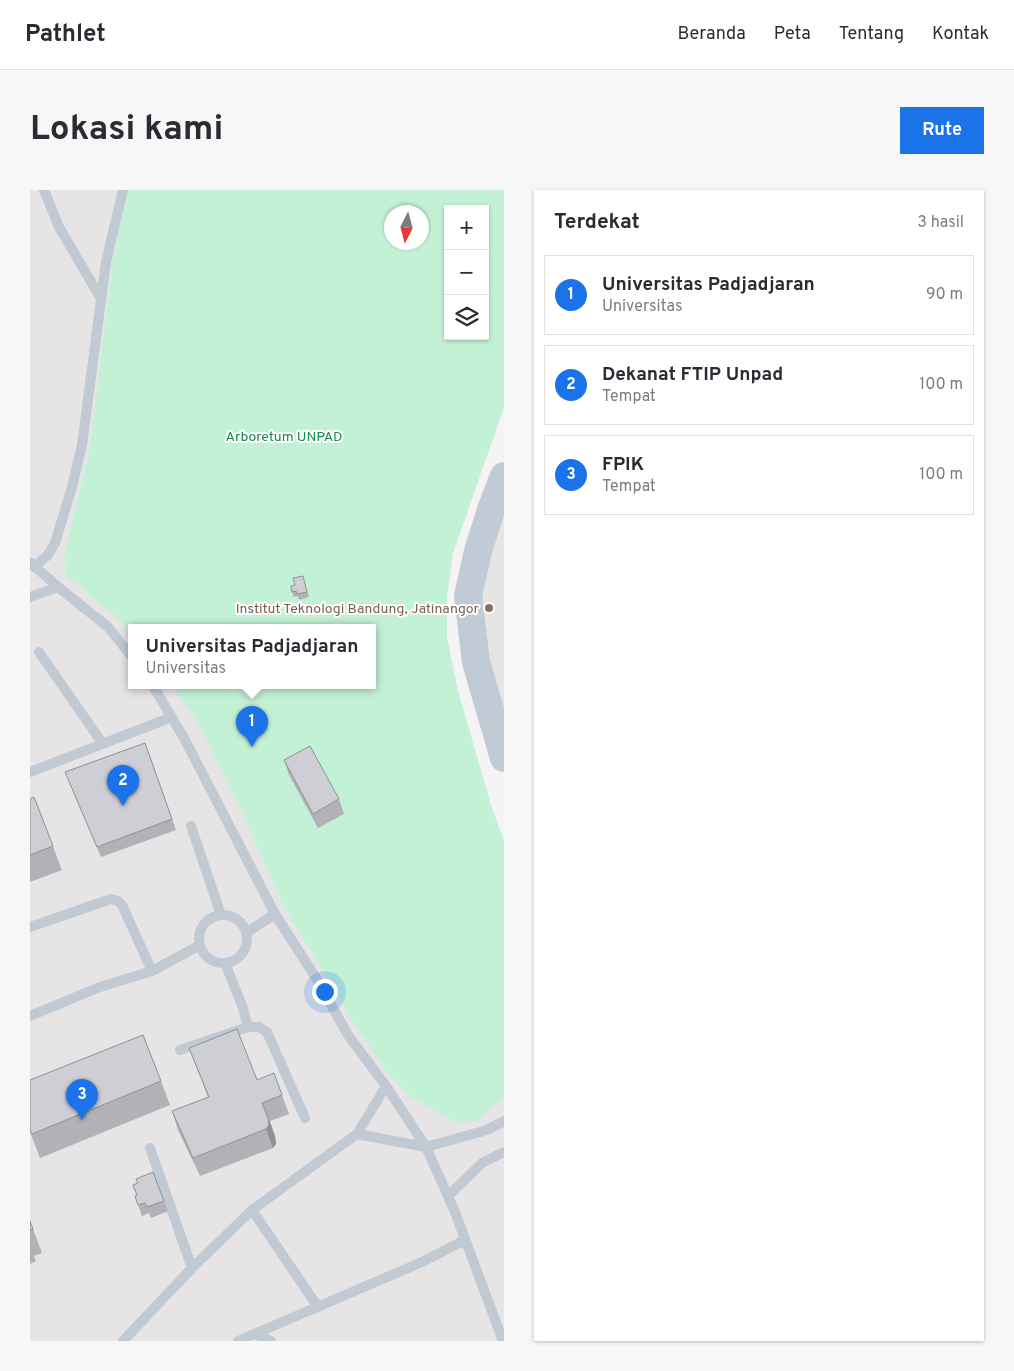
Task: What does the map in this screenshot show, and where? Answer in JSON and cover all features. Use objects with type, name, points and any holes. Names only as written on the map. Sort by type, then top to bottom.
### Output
[{"type":"main road","points":[[504,476],[478,552],[468,596],[476,662],[504,758]]},
{"type":"lane","points":[[44,190],[59,227],[100,297]]},
{"type":"lane","points":[[124,190],[106,262],[82,445],[72,487],[55,543],[48,555],[32,565],[108,627],[128,652]]},
{"type":"lane","points":[[30,597],[58,587]]},
{"type":"lane","points":[[39,652],[103,744]]},
{"type":"lane","points":[[155,689],[172,717],[275,914],[316,978],[348,1035],[386,1086],[426,1147],[448,1196],[503,1341]]},
{"type":"lane","points":[[30,772],[172,717]]},
{"type":"lane","points":[[191,826],[221,915]]},
{"type":"lane","points":[[30,927],[111,899],[118,901],[122,905],[152,971]]},
{"type":"lane","points":[[246,934],[275,914]]},
{"type":"lane","points":[[221,915],[229,916],[243,926],[247,942],[245,950],[240,957],[225,964],[216,963],[203,953],[199,937],[201,929],[206,922],[221,915]]},
{"type":"lane","points":[[30,1016],[100,987],[152,971],[200,945]]},
{"type":"lane","points":[[225,964],[243,1008],[248,1027]]},
{"type":"lane","points":[[180,1050],[248,1027],[260,1027],[267,1032],[305,1118]]},
{"type":"lane","points":[[123,1341],[192,1268],[252,1210],[357,1134],[386,1086]]},
{"type":"lane","points":[[357,1134],[426,1147],[487,1130],[504,1120]]},
{"type":"lane","points":[[150,1148],[192,1268]]},
{"type":"lane","points":[[448,1196],[482,1163],[504,1152]]},
{"type":"lane","points":[[252,1210],[318,1307]]},
{"type":"lane","points":[[238,1341],[422,1262],[465,1240]]},
{"type":"lane","points":[[256,1334],[270,1341]]},
{"type":"shaded area","points":[[30,190],[504,190],[504,407],[453,553],[447,596],[447,638],[458,691],[490,802],[504,842],[504,1341],[30,1341]]},
{"type":"shaded area","name":"Institut Teknologi Bandung, Jatinangor","points":[[504,493],[504,724],[478,625],[483,547]]},
{"type":"green space","name":"Arboretum UNPAD","points":[[128,190],[504,190],[504,407],[453,553],[447,596],[447,638],[458,691],[490,802],[504,842],[504,1098],[492,1106],[477,1121],[455,1122],[411,1097],[391,1077],[352,1021],[284,907],[241,810],[197,721],[175,689],[376,689],[376,624],[128,624],[128,630],[117,618],[67,576],[64,556],[90,447],[113,258]]},
{"type":"building","points":[[303,576],[307,592],[297,594],[296,591],[292,592],[291,586],[295,585],[293,578]]},
{"type":"building","points":[[145,743],[172,819],[97,847],[65,772]]},
{"type":"building","points":[[310,746],[339,799],[313,814],[284,760]]},
{"type":"building","points":[[34,797],[53,846],[30,855],[30,799]]},
{"type":"building","points":[[237,1029],[257,1080],[274,1073],[282,1095],[262,1103],[268,1118],[269,1125],[266,1129],[193,1158],[172,1111],[209,1097],[189,1048]]},
{"type":"building","points":[[143,1035],[161,1081],[32,1134],[30,1130],[30,1080]]},
{"type":"building","points":[[153,1172],[164,1201],[147,1207],[145,1203],[138,1205],[133,1185],[138,1183],[136,1179]]},
{"type":"place","name":"Institut Teknologi Bandung, Jatinangor","points":[[489,608]]},
{"type":"place","name":"Universitas Padjadjaran","points":[[252,747]]},
{"type":"place","name":"Dekanat FTIP Unpad","points":[[123,806]]},
{"type":"place","name":"FPIK","points":[[82,1120]]}]
